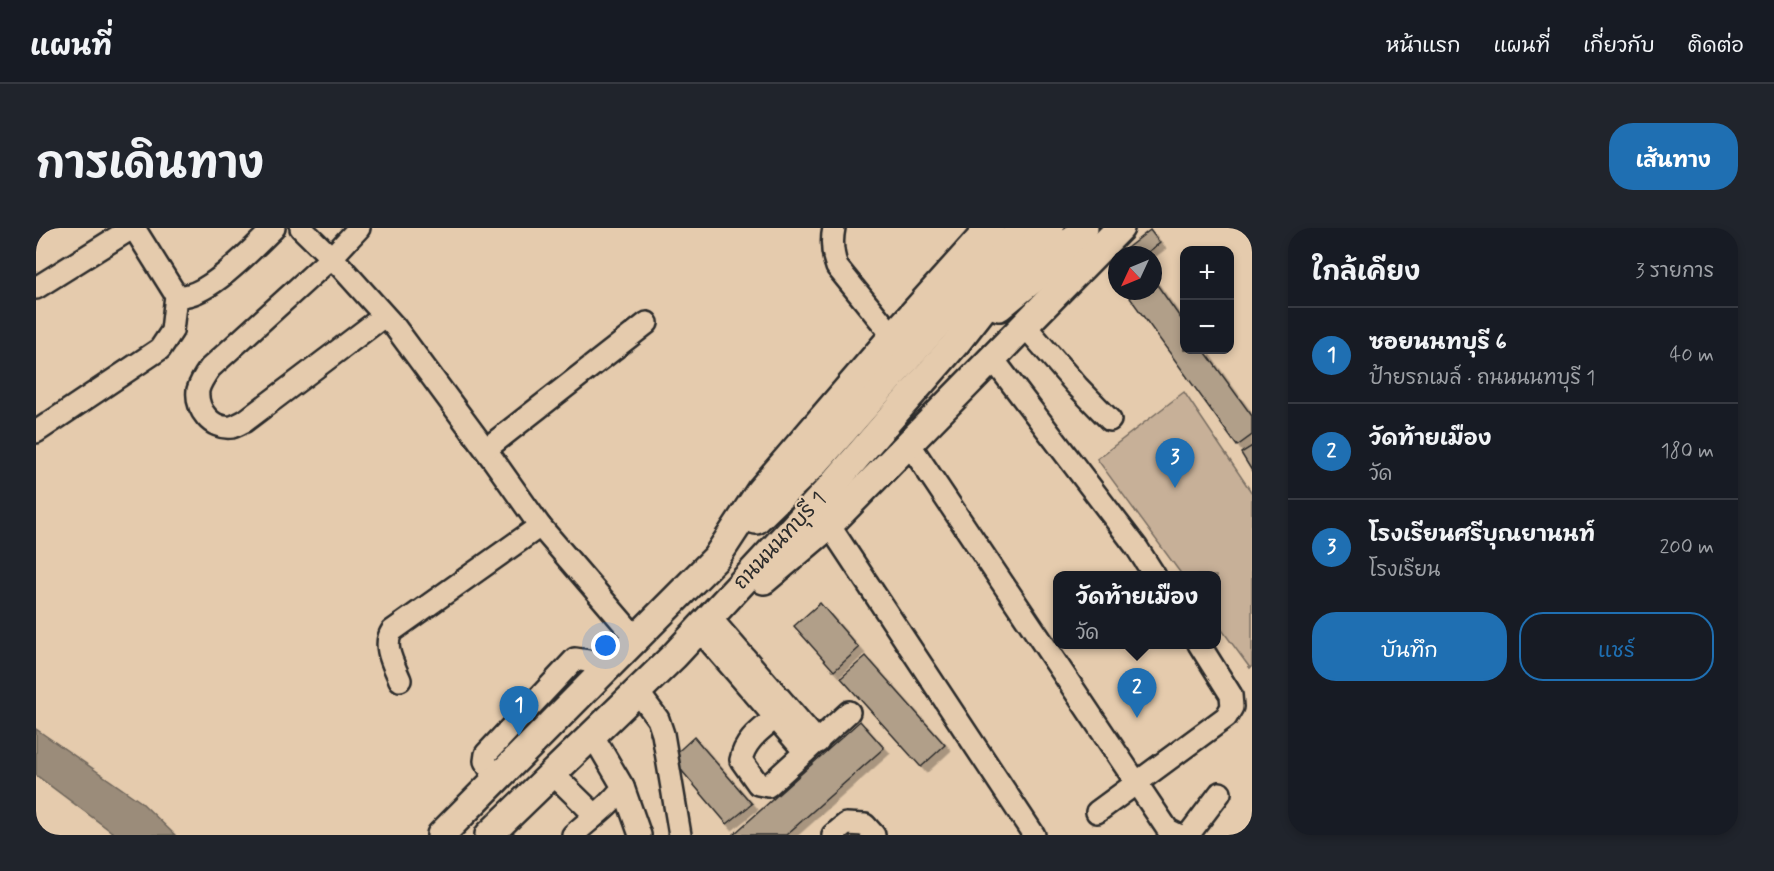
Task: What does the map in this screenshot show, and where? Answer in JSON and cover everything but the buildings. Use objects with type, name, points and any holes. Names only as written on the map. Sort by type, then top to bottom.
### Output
[{"type":"main road","name":"ถนนนนทบุรี 1","points":[[441,835],[716,558],[760,491],[893,336],[990,228]]},
{"type":"main road","points":[[716,558],[816,462],[1022,228]]},
{"type":"main road","name":"ถนนนนทบุรี 1","points":[[489,835],[674,656],[829,489],[956,342],[1026,254],[1050,228]]},
{"type":"main road","points":[[956,342],[1042,271],[1084,228]]},
{"type":"main road","points":[[674,656],[829,525],[1120,228]]},
{"type":"street","points":[[36,288],[133,228],[176,295],[172,332],[160,349],[36,432]]},
{"type":"street","points":[[176,295],[184,297],[204,289],[222,276],[274,228]]},
{"type":"street","points":[[301,228],[341,267],[395,327],[540,526],[636,638]]},
{"type":"street","points":[[359,228],[331,258],[210,368],[198,390],[203,414],[218,426],[232,427],[245,421],[384,316]]},
{"type":"street","points":[[834,228],[831,239],[837,267],[893,336]]},
{"type":"street","points":[[486,449],[647,323]]},
{"type":"street","points":[[1025,326],[1110,420]]},
{"type":"street","points":[[993,359],[1137,548],[1152,571]]},
{"type":"street","points":[[908,442],[1168,830],[1178,835]]},
{"type":"street","points":[[829,525],[1034,835]]},
{"type":"street","points":[[400,680],[389,651],[389,636],[392,631],[540,526]]},
{"type":"street","points":[[708,628],[775,718],[811,747]]},
{"type":"street","points":[[708,628],[811,747]]},
{"type":"street","points":[[1097,812],[1226,717],[1232,707],[1231,695],[1202,649]]},
{"type":"street","points":[[638,692],[658,719],[663,734],[680,835]]},
{"type":"street","points":[[775,718],[747,743],[741,760],[758,784],[768,786],[849,712]]},
{"type":"street","points":[[593,736],[623,787],[640,835]]},
{"type":"street","points":[[553,774],[595,814]]},
{"type":"street","points":[[573,835],[595,814],[612,802],[623,787]]},
{"type":"street","points":[[1185,835],[1189,834],[1220,793]]},
{"type":"street","points":[[835,834],[846,824],[856,824],[865,825],[874,835]]},
{"type":"shaded area","points":[[1184,392],[1252,493],[1252,666],[1250,668],[1221,628],[1221,571],[1179,571],[1097,459]]},
{"type":"shaded area","points":[[36,729],[141,802],[175,835],[116,835],[36,775]]},
{"type":"place","name":"โรงเรียนศรีบุณยานนท์","points":[[1175,488]]},
{"type":"place","name":"วัดท้ายเมือง","points":[[1137,718]]},
{"type":"place","name":"ซอยนนทบุรี 6","points":[[519,736]]}]
